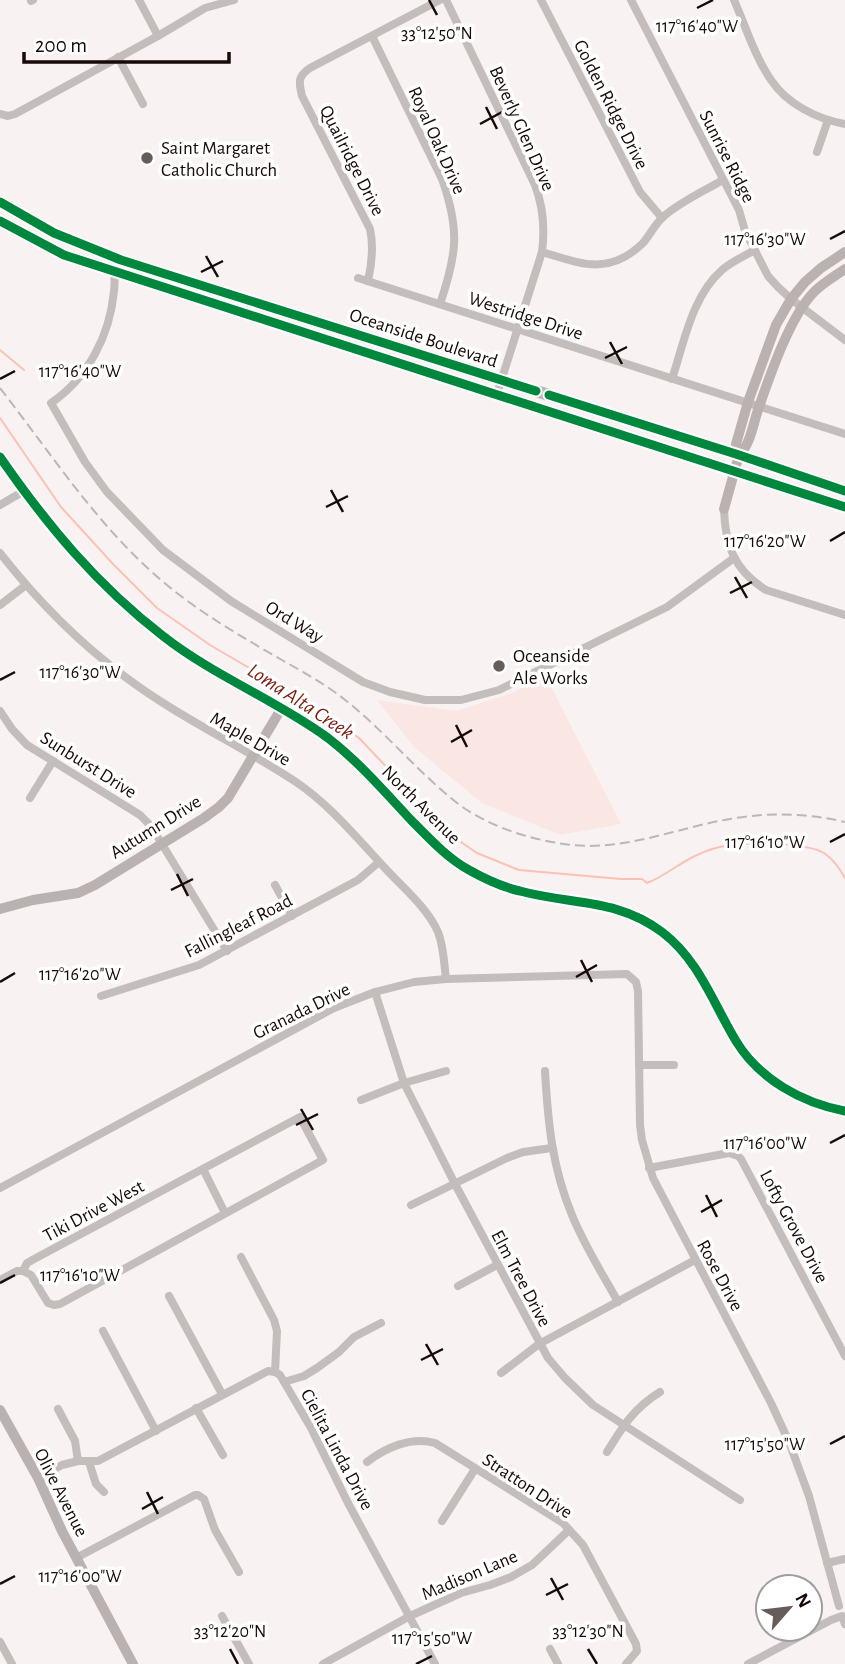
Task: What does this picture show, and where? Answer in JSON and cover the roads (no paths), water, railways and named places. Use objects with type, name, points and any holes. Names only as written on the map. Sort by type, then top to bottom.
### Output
[{"type":"main road","name":"Oceanside Boulevard","points":[[0,202],[116,265],[497,394],[845,507]]},
{"type":"main road","name":"Oceanside Boulevard","points":[[0,221],[64,255],[116,265],[502,380],[845,491]]},
{"type":"main road","points":[[753,404],[776,325],[791,299],[821,268],[845,252]]},
{"type":"main road","points":[[724,509],[739,455],[736,444],[801,306],[815,290],[845,269]]},
{"type":"main road","name":"North Avenue","points":[[0,457],[65,545],[105,586],[164,637],[223,676],[327,737],[356,762],[433,844],[467,869],[520,892],[601,904],[617,909],[655,928],[688,957],[706,984],[737,1043],[751,1061],[771,1079],[798,1096],[845,1111]]},
{"type":"main road","name":"Autumn Drive","points":[[0,909],[33,900],[78,893],[163,844],[219,807],[228,798],[281,709]]},
{"type":"main road","name":"Olive Avenue","points":[[0,1410],[38,1478],[76,1558],[133,1664]]},
{"type":"street","points":[[139,0],[158,36]]},
{"type":"street","points":[[4,115],[15,114],[205,8],[234,0]]},
{"type":"street","points":[[372,36],[440,0]]},
{"type":"street","name":"Beverly Glen Drive","points":[[446,0],[535,184],[543,218],[542,252],[497,394]]},
{"type":"street","name":"Golden Ridge Drive","points":[[541,0],[640,192],[662,218]]},
{"type":"street","name":"Sunrise Ridge","points":[[631,0],[738,210],[768,276],[791,299],[845,340]]},
{"type":"street","points":[[734,0],[771,80],[793,102],[817,116],[845,124]]},
{"type":"street","name":"Quailridge Drive","points":[[368,281],[373,241],[370,229],[303,96],[299,82],[303,73],[310,68],[372,36]]},
{"type":"street","name":"Royal Oak Drive","points":[[372,36],[442,179],[451,204],[455,227],[454,253],[451,273],[440,304]]},
{"type":"street","points":[[118,57],[143,104]]},
{"type":"street","points":[[817,152],[828,120]]},
{"type":"street","points":[[542,252],[578,263],[597,265],[621,260],[643,242],[662,218],[723,180]]},
{"type":"street","points":[[672,379],[698,299],[723,268],[755,250]]},
{"type":"street","name":"Ord Way","points":[[116,265],[114,292],[100,347],[76,380],[51,403],[85,462],[107,492],[163,550],[231,601],[363,681],[390,692],[425,699],[461,700],[499,690],[667,607],[734,558]]},
{"type":"street","name":"Westridge Drive","points":[[358,278],[845,435]]},
{"type":"street","points":[[0,505],[24,491]]},
{"type":"street","points":[[724,509],[724,529],[730,550],[741,569],[757,584],[766,590],[845,615]]},
{"type":"street","name":"Maple Drive","points":[[0,552],[26,585],[74,636],[124,677],[190,721],[295,782],[332,812],[425,910],[437,932],[443,951],[446,979]]},
{"type":"street","points":[[0,605],[26,585]]},
{"type":"street","name":"Sunburst Drive","points":[[0,711],[12,729],[27,744],[140,815],[151,826],[227,951]]},
{"type":"street","points":[[30,798],[53,761]]},
{"type":"street","name":"Fallingleaf Road","points":[[101,996],[200,965],[358,880],[379,862]]},
{"type":"street","points":[[275,885],[292,916]]},
{"type":"street","name":"Granada Drive","points":[[0,1188],[334,1008],[375,992],[414,982],[446,979],[627,974],[636,982],[638,991]]},
{"type":"street","name":"Rose Drive","points":[[638,991],[640,1125],[649,1168],[789,1442],[809,1496],[839,1606]]},
{"type":"street","name":"Elm Tree Drive","points":[[375,992],[404,1083],[548,1358],[593,1405],[740,1500]]},
{"type":"street","points":[[639,1065],[674,1065]]},
{"type":"street","points":[[360,1100],[446,1071]]},
{"type":"street","points":[[545,1071],[548,1126],[560,1181],[573,1216],[618,1302]]},
{"type":"street","name":"Tiki Drive West","points":[[0,1280],[17,1271],[23,1271],[27,1263],[300,1117],[323,1160],[225,1213]]},
{"type":"street","points":[[411,1205],[507,1158],[523,1152],[552,1148]]},
{"type":"street","name":"Lofty Grove Drive","points":[[649,1168],[729,1153],[738,1156],[845,1356]]},
{"type":"street","points":[[23,1271],[31,1275],[48,1303],[54,1305],[225,1213],[203,1169]]},
{"type":"street","points":[[38,1478],[62,1465],[78,1461],[98,1461],[222,1394],[268,1371],[275,1371],[274,1321],[241,1257]]},
{"type":"street","points":[[501,1373],[539,1344],[695,1260]]},
{"type":"street","points":[[458,1286],[497,1265]]},
{"type":"street","points":[[169,1296],[222,1394]]},
{"type":"street","points":[[284,1381],[304,1376],[340,1352],[354,1337],[381,1323]]},
{"type":"street","points":[[103,1331],[156,1431]]},
{"type":"street","name":"Cielita Linda Drive","points":[[275,1371],[284,1381],[311,1428],[348,1503],[435,1664]]},
{"type":"street","points":[[607,1452],[624,1424],[641,1405],[660,1392]]},
{"type":"street","points":[[196,1408],[223,1455]]},
{"type":"street","points":[[58,1409],[75,1441],[78,1461]]},
{"type":"street","name":"Stratton Drive","points":[[367,1462],[380,1452],[404,1443],[435,1443],[563,1523],[583,1545],[636,1644],[637,1651],[626,1664]]},
{"type":"street","points":[[89,1462],[96,1484],[104,1492]]},
{"type":"street","points":[[442,1521],[475,1469]]},
{"type":"street","points":[[76,1558],[198,1495],[204,1499],[215,1530],[239,1572]]},
{"type":"street","name":"Madison Lane","points":[[325,1663],[411,1616],[461,1593],[511,1577],[532,1565],[569,1530]]},
{"type":"street","points":[[827,1563],[845,1559]]},
{"type":"street","points":[[222,1616],[249,1664]]},
{"type":"street","points":[[748,1664],[831,1620],[842,1616],[845,1624]]},
{"type":"street","points":[[0,1642],[12,1664]]},
{"type":"street","points":[[550,1649],[558,1664]]},
{"type":"waterway","points":[[0,350],[24,370]]},
{"type":"waterway","name":"Loma Alta Creek","points":[[0,418],[61,507],[157,608],[210,645],[311,704],[359,738],[452,836],[477,853],[519,870],[642,879],[647,883],[689,859],[713,849],[741,844],[779,844],[805,847],[824,853],[831,858],[845,878]]},
{"type":"railway","points":[[0,388],[78,491],[143,564],[180,596],[208,615],[337,694],[374,725],[446,794],[485,820],[537,839],[585,846],[627,842],[709,823],[759,815],[802,815],[845,822]]},
{"type":"place","name":"Saint Margaret Catholic Church","points":[[147,158]]},
{"type":"place","name":"Oceanside Ale Works","points":[[499,666]]}]
